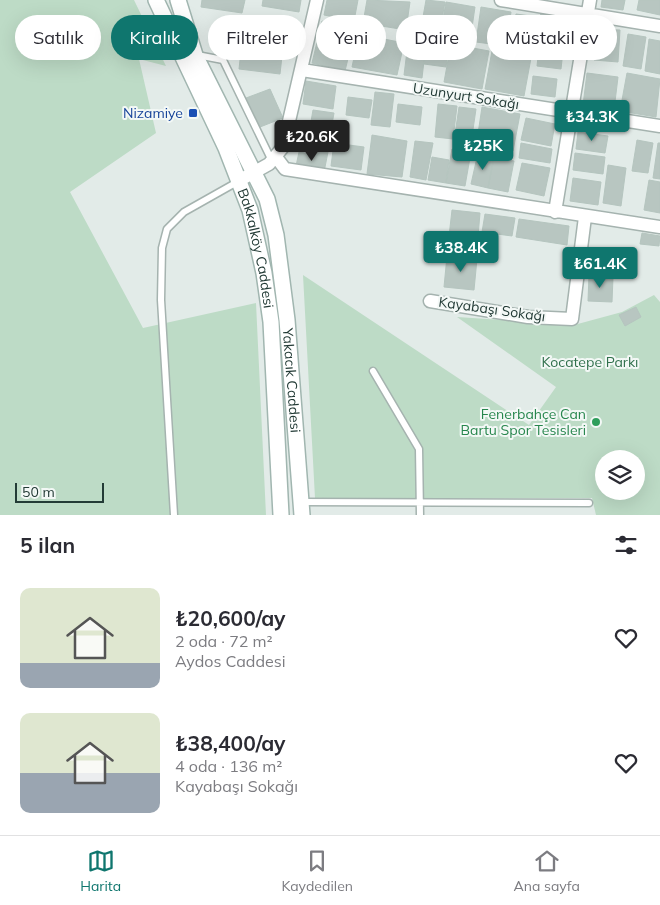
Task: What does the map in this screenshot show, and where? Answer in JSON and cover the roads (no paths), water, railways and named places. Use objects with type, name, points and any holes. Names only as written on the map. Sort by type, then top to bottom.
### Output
[{"type":"main road","name":"Yakacık Caddesi","points":[[178,0],[183,15]]},
{"type":"main road","name":"Bakkalköy Caddesi","points":[[159,3],[240,180],[250,210],[264,273],[271,322],[281,515]]},
{"type":"main road","name":"Yakacık Caddesi","points":[[198,60],[255,173],[266,200],[282,268],[301,508]]},
{"type":"street","points":[[240,180],[255,173],[274,159],[282,147],[302,70],[317,0]]},
{"type":"street","points":[[501,0],[589,6],[660,26]]},
{"type":"street","points":[[555,212],[589,6]]},
{"type":"street","name":"Uzunyurt Sokağı","points":[[302,70],[660,126]]},
{"type":"street","points":[[274,159],[285,169],[585,217],[660,227]]},
{"type":"street","name":"Kayabaşı Sokağı","points":[[430,301],[528,317],[572,319],[585,217]]},
{"type":"lane","points":[[198,56],[223,60],[274,159]]},
{"type":"lane","points":[[174,515],[162,300],[162,248],[167,229],[184,212],[240,180]]},
{"type":"lane","points":[[373,370],[419,449],[420,515]]},
{"type":"lane","points":[[301,508],[420,503],[589,503]]},
{"type":"place","name":"Nizamiye","points":[[193,113]]},
{"type":"place","name":"Fenerbahçe Can Bartu Spor Tesisleri","points":[[596,422]]},
{"type":"park label","name":"Kocatepe Parkı","points":[[590,362]]}]
